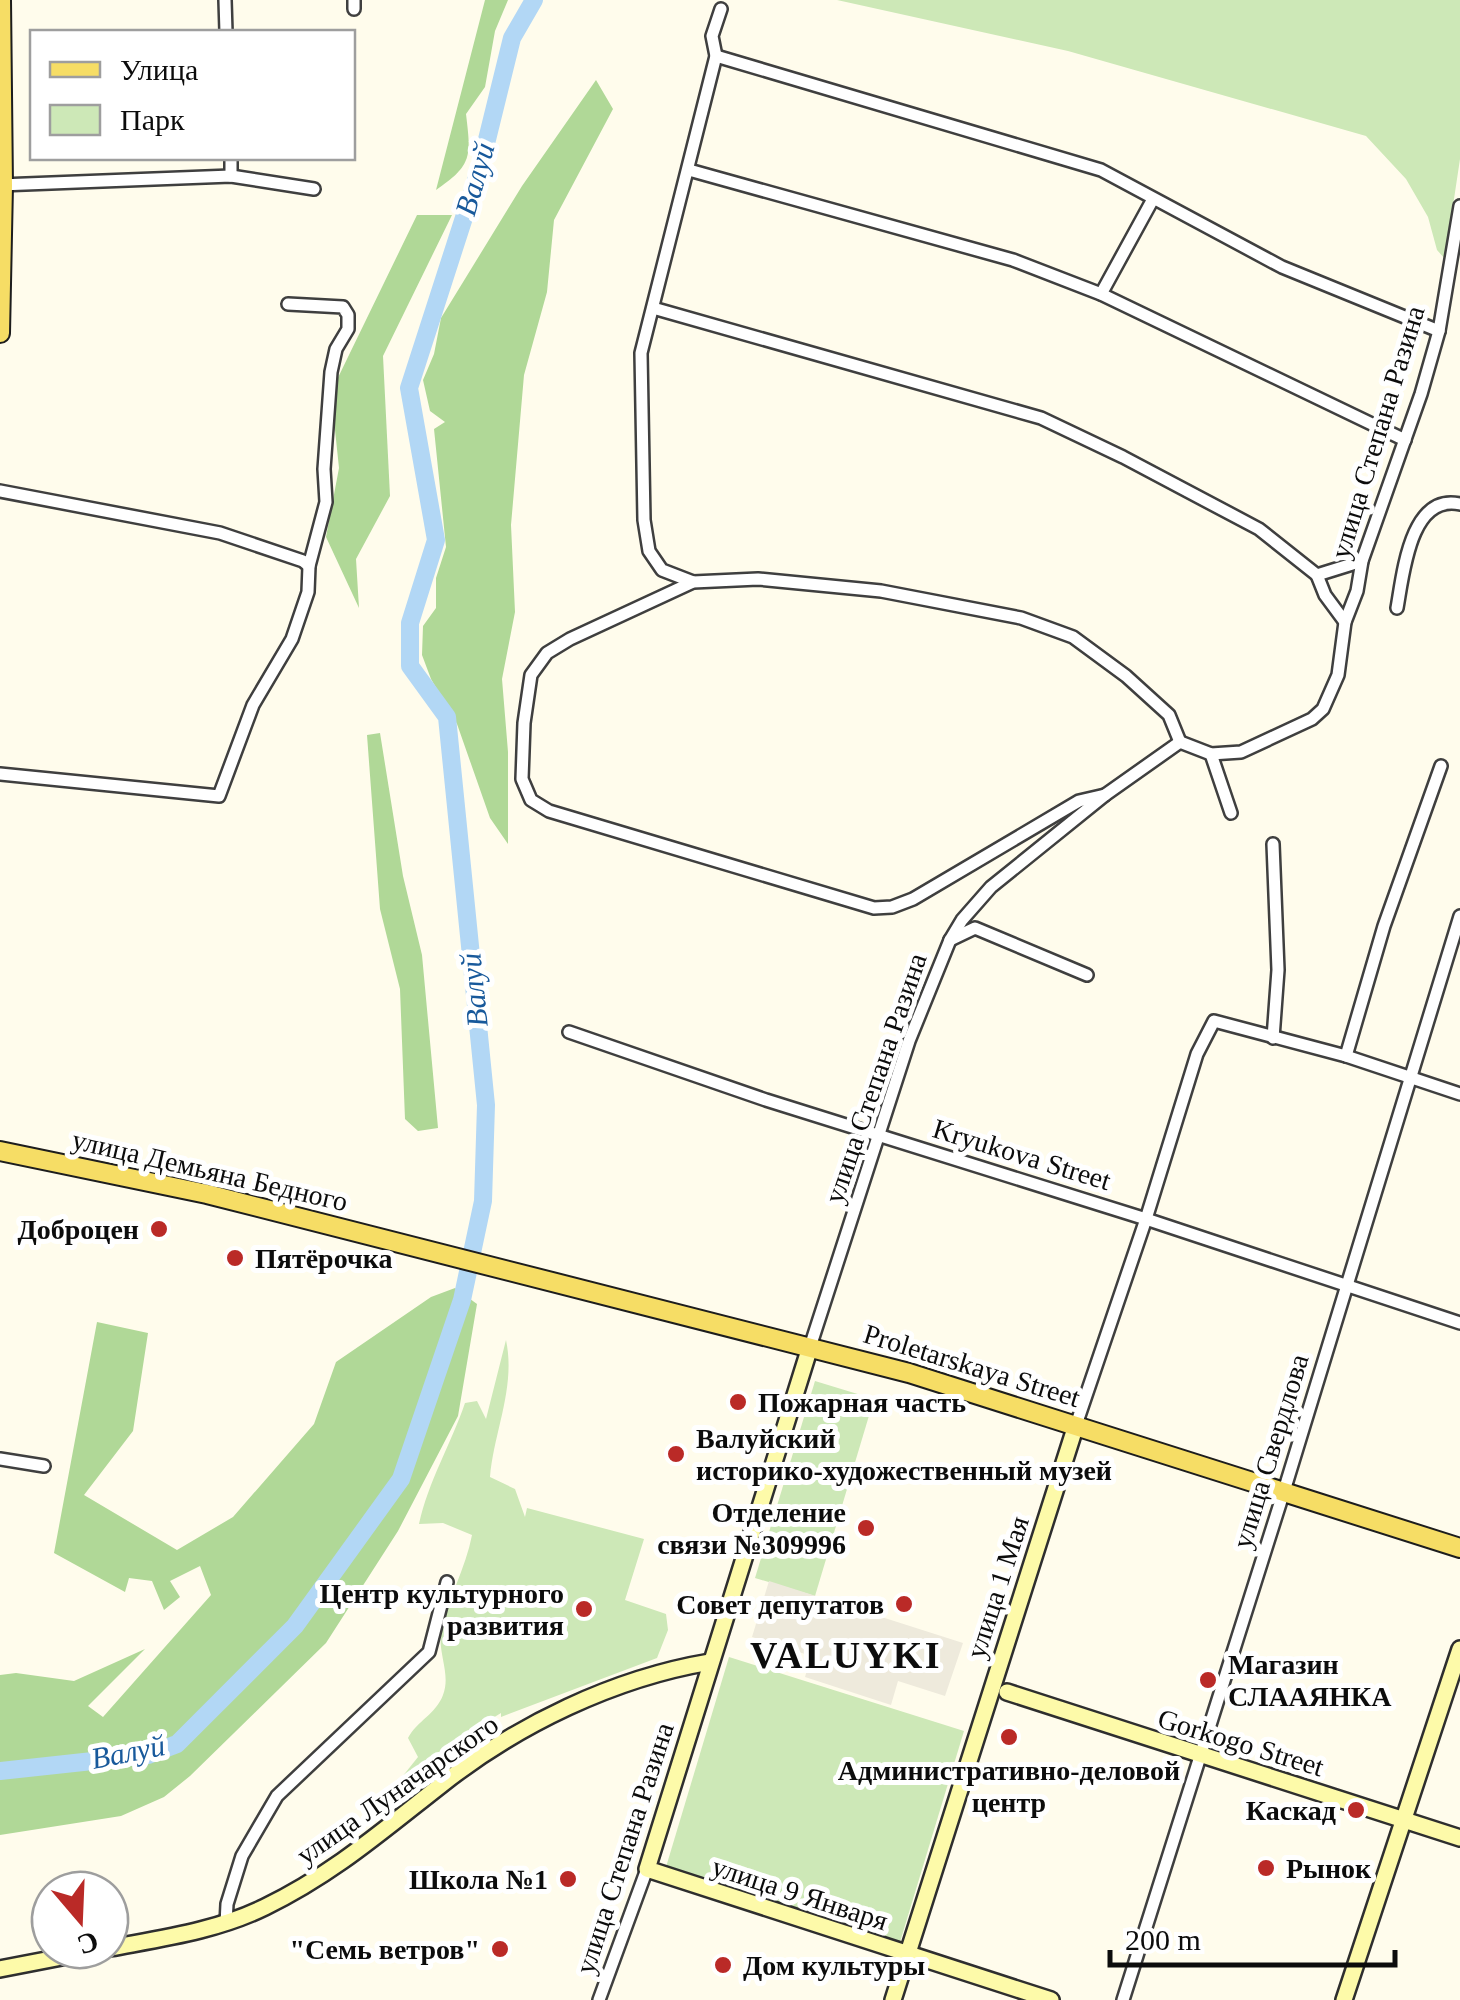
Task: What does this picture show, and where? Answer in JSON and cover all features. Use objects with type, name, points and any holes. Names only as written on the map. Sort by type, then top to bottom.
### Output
[{"type":"main road","points":[[0,333],[1,0]]},
{"type":"main road","name":"улица Демьяна Бедного","points":[[0,1151],[207,1194],[520,1275]]},
{"type":"main road","name":"Proletarskaya Street","points":[[520,1275],[810,1346],[1076,1424],[1460,1548]]},
{"type":"main road","name":"улица Степана Разина","points":[[648,1870],[810,1346]]},
{"type":"main road","name":"улица 1 Мая","points":[[893,2000],[1076,1424]]},
{"type":"main road","points":[[1344,2000],[1460,1649]]},
{"type":"main road","name":"улица Луначарского","points":[[130,1944],[226,1924],[266,1906],[329,1872],[384,1834],[457,1773],[535,1724],[651,1676],[710,1662]]},
{"type":"main road","name":"Gorkogo Street","points":[[1007,1692],[1460,1838]]},
{"type":"main road","name":"улица 9 Января","points":[[648,1870],[1050,2000]]},
{"type":"main road","points":[[0,1968],[30,1962]]},
{"type":"street","points":[[225,0],[226,30]]},
{"type":"street","points":[[693,582],[662,570],[650,550],[644,520],[641,353],[716,56],[712,36],[721,9]]},
{"type":"street","points":[[716,56],[1101,170],[1282,268],[1439,331]]},
{"type":"street","points":[[231,160],[231,176]]},
{"type":"street","points":[[688,170],[1013,260],[1101,294],[1405,440]]},
{"type":"street","points":[[2,185],[231,176],[314,189]]},
{"type":"street","points":[[1101,294],[1154,200]]},
{"type":"street","name":"улица Степана Разина","points":[[1211,754],[1241,752],[1323,710],[1338,676],[1345,622],[1357,591],[1362,561],[1439,331],[1460,206]]},
{"type":"street","points":[[1446,286],[1460,289]]},
{"type":"street","points":[[0,774],[219,796],[253,705],[292,639],[308,592],[309,566],[326,502],[324,469],[330,372],[336,349],[348,329],[348,315],[343,306],[288,304]]},
{"type":"street","points":[[654,308],[1041,418],[1124,457],[1259,530],[1317,575],[1325,595],[1345,622]]},
{"type":"street","points":[[0,491],[220,533],[309,566]]},
{"type":"street","points":[[1396,608],[1406,557],[1422,517],[1442,504],[1460,504]]},
{"type":"street","points":[[1317,575],[1362,561]]},
{"type":"street","points":[[1105,795],[1079,801],[913,898],[892,907],[874,908],[549,811],[531,800],[522,778],[531,675],[547,654],[570,639],[693,582],[758,579],[881,591],[1021,618],[1073,636],[1169,715],[1180,742],[1211,754],[1231,813]]},
{"type":"street","name":"улица Степана Разина","points":[[810,1346],[909,1041],[962,920],[990,887],[1105,795],[1180,742]]},
{"type":"street","points":[[1346,1056],[1384,926],[1442,766]]},
{"type":"street","points":[[1273,844],[1278,970],[1273,1038],[1346,1056],[1460,1094]]},
{"type":"street","name":"улица Свердлова","points":[[1123,2000],[1460,916]]},
{"type":"street","points":[[950,940],[975,928],[1087,975]]},
{"type":"street","name":"улица 1 Мая","points":[[1076,1424],[1146,1219],[1196,1054],[1214,1021],[1273,1038]]},
{"type":"street","name":"Kryukova Street","points":[[568,1032],[1460,1323]]},
{"type":"street","points":[[0,1460],[44,1466]]},
{"type":"street","points":[[226,1924],[227,1904],[242,1856],[277,1796],[429,1652],[447,1582]]},
{"type":"street","name":"улица Степана Разина","points":[[600,2000],[648,1870]]},
{"type":"green space","points":[[485,0],[508,0],[495,31],[485,87],[466,114],[467,158],[457,173],[436,190]]},
{"type":"green space","points":[[837,0],[1460,0],[1460,159],[1445,259],[1437,250],[1428,217],[1406,179],[1366,136],[1068,51]]},
{"type":"green space","points":[[596,80],[613,109],[554,220],[547,292],[524,375],[511,525],[515,612],[502,679],[508,752],[508,844],[490,818],[457,724],[422,655],[423,626],[436,608],[436,578],[446,547],[434,429],[445,422],[430,411],[423,380],[434,354],[441,318],[522,186]]},
{"type":"green space","points":[[417,215],[452,215],[383,356],[390,496],[356,559],[359,608],[326,537],[339,468],[331,392]]},
{"type":"green space","points":[[380,733],[403,876],[422,955],[438,1128],[418,1131],[405,1119],[400,989],[380,909],[367,735]]},
{"type":"green space","points":[[455,1288],[477,1304],[458,1416],[398,1531],[326,1643],[164,1797],[121,1816],[0,1835],[0,1675],[16,1673],[74,1681],[145,1649],[88,1706],[103,1717],[211,1595],[200,1566],[170,1581],[180,1597],[164,1610],[152,1581],[129,1578],[125,1592],[54,1553],[97,1322],[148,1333],[133,1431],[84,1495],[177,1550],[233,1517],[314,1424],[336,1362],[431,1297]]},
{"type":"green space","points":[[506,1340],[508,1375],[490,1477],[515,1489],[525,1517],[527,1508],[644,1539],[625,1600],[666,1614],[668,1630],[657,1658],[501,1717],[501,1713],[407,1784],[402,1777],[418,1757],[408,1738],[443,1695],[441,1633],[472,1535],[443,1523],[419,1524],[465,1403],[477,1401],[486,1419]]},
{"type":"green space","points":[[815,1381],[874,1399],[815,1596],[755,1578]]},
{"type":"green space","points":[[729,1657],[964,1731],[900,1942],[666,1867]]},
{"type":"shaded area","points":[[769,1581],[963,1643],[945,1696],[898,1681],[891,1705],[805,1677],[811,1656],[752,1637]]},
{"type":"waterway","name":"Валуй","points":[[0,1771],[148,1755],[177,1744],[295,1626],[401,1479],[462,1300],[483,1201],[486,1105],[447,717],[410,666],[410,623],[436,540],[409,388],[480,168],[512,38],[534,0]]},
{"type":"place","name":"Доброцен","points":[[159,1229]]},
{"type":"place","name":"Пятёрочка","points":[[235,1258]]},
{"type":"place","name":"Пожарная часть","points":[[738,1402]]},
{"type":"place","name":"Валуйский историко-художественный музей","points":[[676,1454]]},
{"type":"place","name":"Отделение связи №309996","points":[[866,1528]]},
{"type":"place","name":"Совет депутатов","points":[[904,1604]]},
{"type":"place","name":"Центр культурного развития","points":[[584,1609]]},
{"type":"place","name":"Магазин СЛААЯНКА","points":[[1208,1680]]},
{"type":"place","name":"Административно-деловой центр","points":[[1009,1737]]},
{"type":"place","name":"Каскад","points":[[1356,1810]]},
{"type":"place","name":"Рынок","points":[[1266,1868]]},
{"type":"place","name":"Школа №1","points":[[568,1879]]},
{"type":"place","name":"\"Семь ветров\"","points":[[500,1949]]},
{"type":"place","name":"Дом культуры","points":[[723,1965]]},
{"type":"district","name":"VALUYKI","points":[[846,1655]]}]
